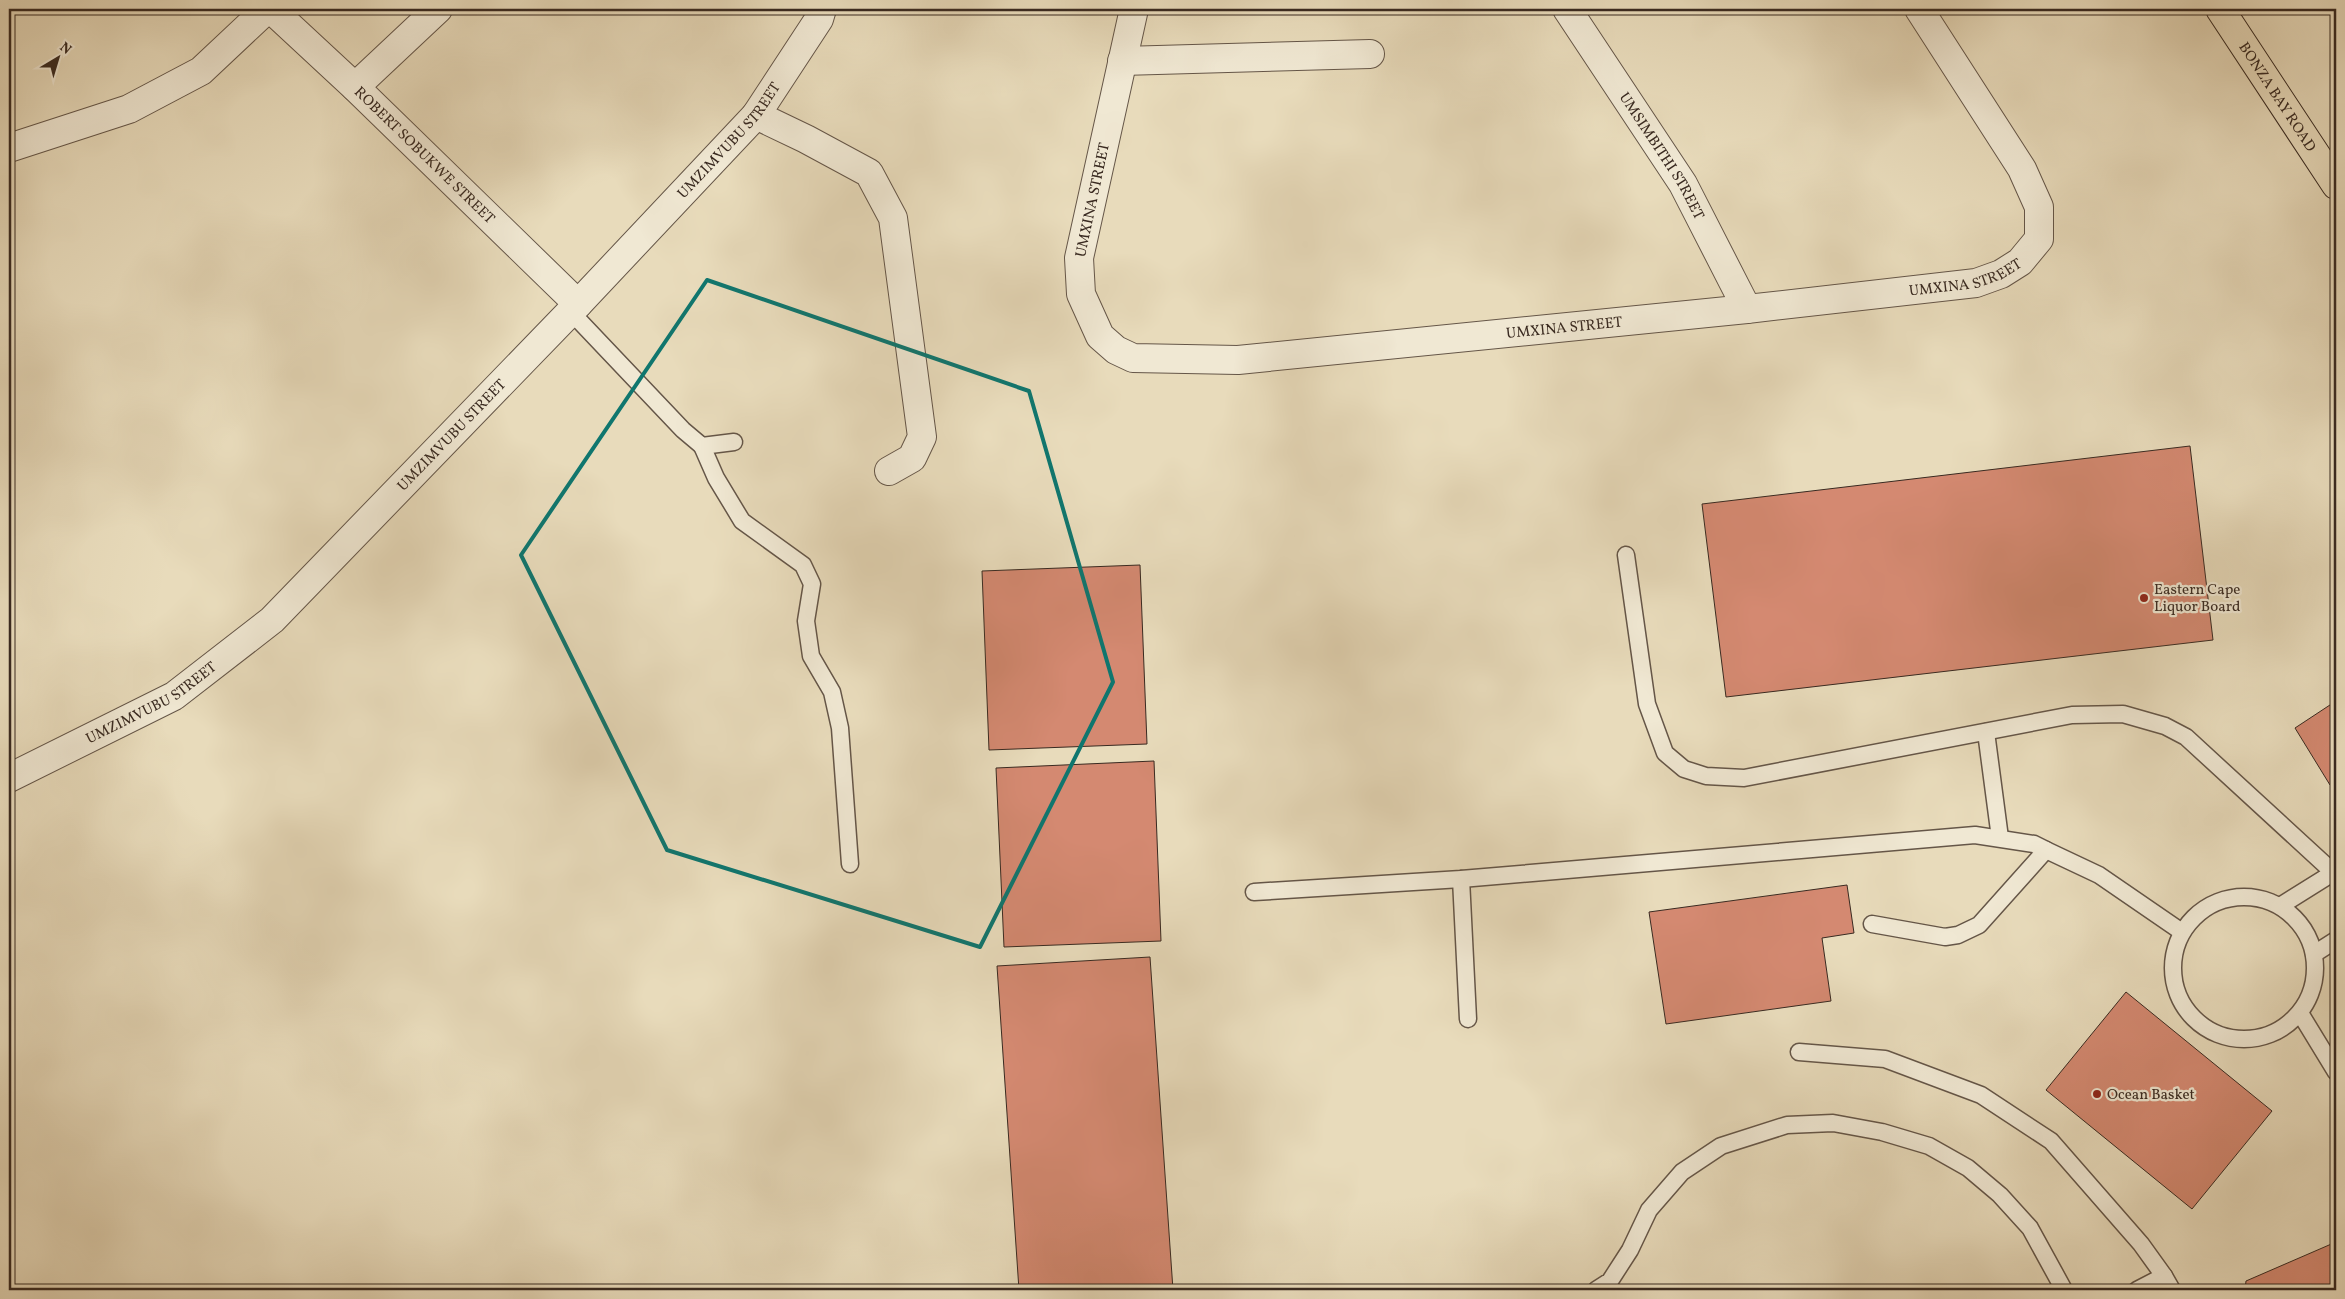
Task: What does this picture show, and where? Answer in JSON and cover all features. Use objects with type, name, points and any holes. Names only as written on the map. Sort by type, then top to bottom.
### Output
[{"type":"main road","name":"BONZA BAY ROAD","points":[[2220,9],[2336,185]]},
{"type":"street","points":[[9,148],[128,109],[201,71],[267,9]]},
{"type":"street","name":"ROBERT SOBUKWE STREET","points":[[271,9],[355,87],[574,308]]},
{"type":"street","points":[[355,87],[438,9]]},
{"type":"street","name":"UMZIMVUBU STREET","points":[[9,778],[174,696],[272,620],[574,308],[756,115],[819,19],[822,9]]},
{"type":"street","name":"UMXINA STREET","points":[[1134,9],[1079,258],[1081,294],[1100,336],[1116,350],[1133,358],[1238,360],[1747,309],[1976,282],[2002,274],[2020,262],[2039,239],[2039,207],[2022,169],[1919,9]]},
{"type":"street","name":"UMSIMBITHI STREET","points":[[1567,9],[1683,184],[1747,309]]},
{"type":"street","points":[[1122,61],[1370,54]]},
{"type":"street","points":[[756,115],[806,139],[868,173],[893,218],[922,437],[912,458],[889,471]]},
{"type":"lane","points":[[574,308],[683,430],[702,446],[716,478],[742,521],[803,565],[812,584],[806,621],[811,656],[832,692],[840,728],[850,864]]},
{"type":"lane","points":[[702,446],[734,442]]},
{"type":"lane","points":[[1626,555],[1647,704],[1665,753],[1684,769],[1706,776],[1744,778],[2072,715],[2123,714],[2165,726],[2186,737],[2335,872],[2280,906]]},
{"type":"lane","points":[[1986,732],[2000,838]]},
{"type":"lane","points":[[1254,892],[1461,879],[1975,835],[2034,844],[2099,875],[2182,932]]},
{"type":"lane","points":[[1872,924],[1945,937],[1970,930],[1979,925],[2046,850]]},
{"type":"lane","points":[[1461,879],[1468,1019]]},
{"type":"lane","points":[[2237,896],[2260,898],[2280,906],[2296,919],[2308,935],[2314,954],[2315,975],[2312,988],[2300,1013],[2282,1031],[2263,1037],[2239,1039],[2216,1034],[2195,1021],[2180,1002],[2173,979],[2173,955],[2182,932],[2196,914],[2215,902],[2237,896]]},
{"type":"lane","points":[[2314,954],[2336,940]]},
{"type":"lane","points":[[2300,1013],[2336,1072]]},
{"type":"lane","points":[[1799,1052],[1886,1060],[1981,1095],[2051,1141],[2141,1244],[2172,1290]]},
{"type":"lane","points":[[1596,1290],[1610,1281],[1630,1250],[1649,1210],[1682,1172],[1721,1146],[1787,1125],[1833,1123],[1882,1132],[1929,1146],[1968,1168],[2000,1195],[2030,1228],[2064,1290]]},
{"type":"lane","points":[[2137,1290],[2164,1276]]},
{"type":"highlighted area","points":[[707,280],[1029,391],[1113,682],[980,947],[667,850],[521,555]]},
{"type":"building","points":[[2190,446],[2213,640],[1726,697],[1702,504]]},
{"type":"building","points":[[1140,565],[1147,744],[989,750],[982,571]]},
{"type":"building","points":[[2336,701],[2336,790],[2330,785],[2295,728]]},
{"type":"building","points":[[1154,761],[1161,941],[1004,947],[996,768]]},
{"type":"building","points":[[1847,885],[1854,933],[1822,938],[1831,1001],[1666,1024],[1649,912]]},
{"type":"building","points":[[1150,957],[1173,1290],[1019,1290],[997,966]]},
{"type":"building","points":[[2126,992],[2272,1111],[2192,1209],[2046,1090]]},
{"type":"building","points":[[2336,1242],[2336,1290],[2245,1290],[2246,1281]]},
{"type":"place","name":"Eastern Cape Liquor Board","points":[[2144,598]]},
{"type":"place","name":"Ocean Basket","points":[[2097,1094]]}]
